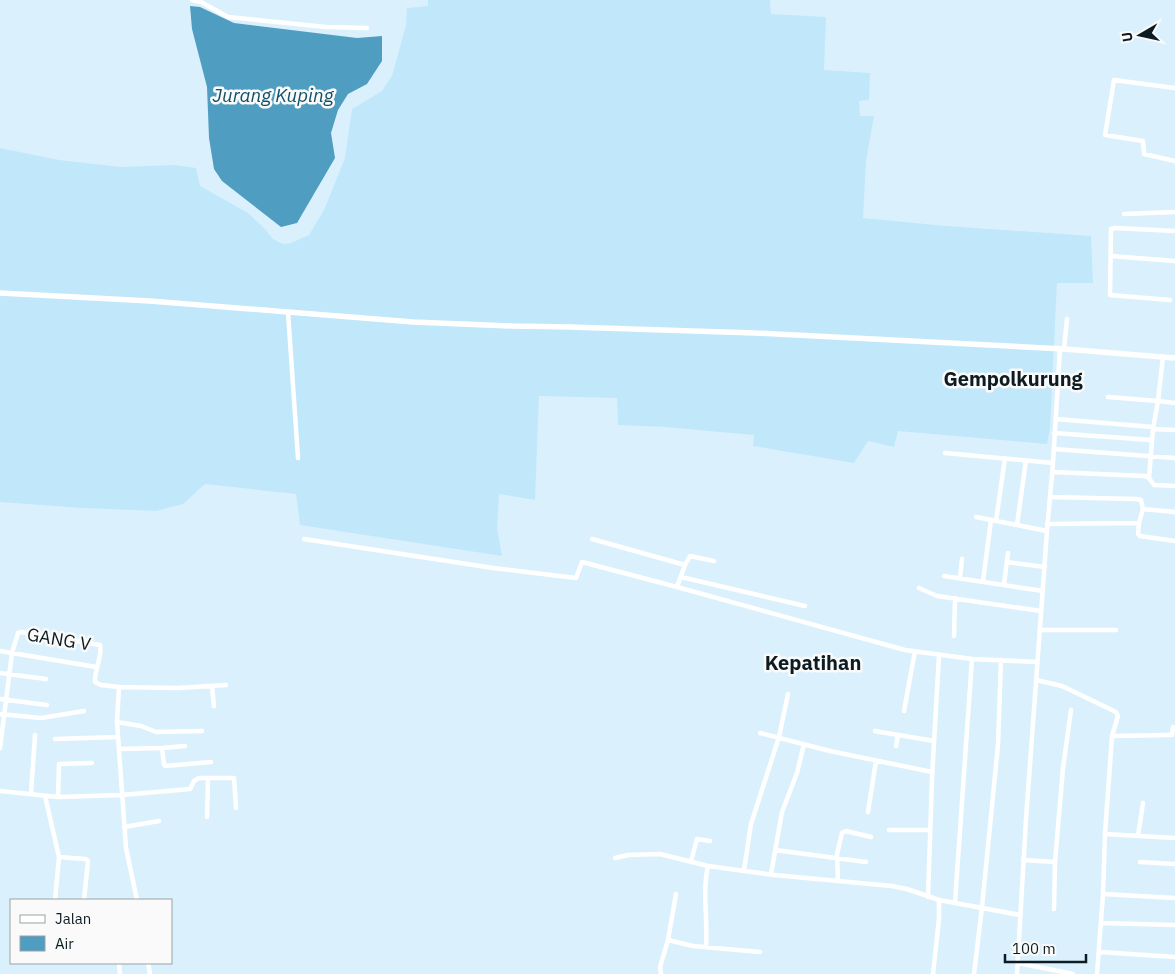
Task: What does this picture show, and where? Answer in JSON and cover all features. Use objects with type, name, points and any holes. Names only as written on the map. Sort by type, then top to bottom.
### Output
[{"type":"street","points":[[192,0],[200,2],[228,17],[326,27],[367,28]]},
{"type":"street","points":[[1175,88],[1114,80],[1105,135],[1143,141],[1144,154],[1175,161]]},
{"type":"street","points":[[1124,214],[1175,212]]},
{"type":"street","points":[[1170,300],[1110,295],[1112,228],[1175,231]]},
{"type":"street","points":[[1111,256],[1175,261]]},
{"type":"street","points":[[0,293],[150,300],[361,319],[494,326],[746,333],[1062,349],[1175,358]]},
{"type":"street","points":[[288,312],[298,458]]},
{"type":"street","points":[[1017,974],[1046,532],[1062,349],[1067,319]]},
{"type":"street","points":[[1148,478],[1163,357]]},
{"type":"street","points":[[1108,398],[1175,402]]},
{"type":"street","points":[[1056,419],[1175,430]]},
{"type":"street","points":[[1054,433],[1152,440]]},
{"type":"street","points":[[1054,449],[1175,458]]},
{"type":"street","points":[[945,453],[1053,464]]},
{"type":"street","points":[[983,581],[1005,458]]},
{"type":"street","points":[[1017,525],[1026,460]]},
{"type":"street","points":[[1052,472],[1145,476],[1154,484],[1175,486]]},
{"type":"street","points":[[1050,496],[1141,500],[1143,509],[1138,534],[1140,536],[1175,540]]},
{"type":"street","points":[[1143,509],[1175,512]]},
{"type":"street","points":[[976,516],[1046,532]]},
{"type":"street","points":[[1047,524],[1139,523]]},
{"type":"street","points":[[304,539],[493,568],[576,578],[582,562],[773,612],[882,644],[972,659],[1037,662]]},
{"type":"street","points":[[592,539],[685,566]]},
{"type":"street","points":[[1004,584],[1008,554]]},
{"type":"street","points":[[677,587],[690,556],[714,561]]},
{"type":"street","points":[[960,578],[962,559]]},
{"type":"street","points":[[1007,562],[1045,568]]},
{"type":"street","points":[[944,576],[1042,591]]},
{"type":"street","points":[[681,577],[805,606]]},
{"type":"street","points":[[919,588],[937,596],[1041,611]]},
{"type":"street","points":[[954,598],[954,636]]},
{"type":"street","points":[[773,612],[776,600]]},
{"type":"street","points":[[1040,630],[1116,630]]},
{"type":"street","name":"GANG V","points":[[12,653],[18,633],[21,632],[100,645],[101,649],[96,667]]},
{"type":"street","points":[[0,651],[96,667],[94,680],[96,683],[119,687],[178,688],[226,685]]},
{"type":"street","points":[[904,711],[915,651]]},
{"type":"street","points":[[0,748],[2,714],[6,700],[12,653]]},
{"type":"street","points":[[928,897],[932,772],[939,655]]},
{"type":"street","points":[[955,902],[972,659]]},
{"type":"street","points":[[974,974],[998,745],[1001,660]]},
{"type":"street","points":[[0,674],[46,679]]},
{"type":"street","points":[[1036,680],[1062,686],[1114,711],[1118,716],[1112,736],[1105,834],[1100,952],[1097,974]]},
{"type":"street","points":[[212,686],[214,706]]},
{"type":"street","points":[[119,687],[117,722],[124,826],[126,848],[137,899]]},
{"type":"street","points":[[744,870],[755,811],[780,737],[788,694]]},
{"type":"street","points":[[0,699],[47,704]]},
{"type":"street","points":[[1054,909],[1055,862],[1062,768],[1071,710]]},
{"type":"street","points":[[2,714],[41,718],[84,711]]},
{"type":"street","points":[[117,722],[141,726],[156,732],[202,731]]},
{"type":"street","points":[[1112,736],[1170,736],[1172,735],[1173,727]]},
{"type":"street","points":[[875,731],[934,741]]},
{"type":"street","points":[[760,732],[876,761],[932,772]]},
{"type":"street","points":[[31,794],[35,735]]},
{"type":"street","points":[[896,746],[898,735]]},
{"type":"street","points":[[55,739],[118,737]]},
{"type":"street","points":[[771,874],[782,812],[804,744]]},
{"type":"street","points":[[119,750],[185,746]]},
{"type":"street","points":[[162,748],[165,766],[211,762]]},
{"type":"street","points":[[868,812],[876,761]]},
{"type":"street","points":[[58,797],[59,764],[92,763]]},
{"type":"street","points":[[207,817],[208,778]]},
{"type":"street","points":[[0,791],[58,797],[122,795],[189,789],[192,788],[196,779],[235,778],[236,808]]},
{"type":"street","points":[[45,796],[59,857],[55,899]]},
{"type":"street","points":[[1138,836],[1143,803]]},
{"type":"street","points":[[124,826],[159,821]]},
{"type":"street","points":[[889,830],[930,830]]},
{"type":"street","points":[[838,881],[838,849],[843,832],[846,831],[871,837]]},
{"type":"street","points":[[1105,834],[1175,838]]},
{"type":"street","points":[[691,861],[697,839],[710,841]]},
{"type":"street","points":[[775,850],[866,862]]},
{"type":"street","points":[[615,858],[652,853],[708,866],[892,886],[908,889],[939,900],[1020,915]]},
{"type":"street","points":[[59,857],[87,860],[84,899]]},
{"type":"street","points":[[1023,860],[1055,862]]},
{"type":"street","points":[[1140,862],[1175,864]]},
{"type":"street","points":[[706,947],[705,885],[708,866]]},
{"type":"street","points":[[661,974],[661,959],[668,940],[676,894]]},
{"type":"street","points":[[1103,894],[1175,898]]},
{"type":"street","points":[[933,974],[939,919],[939,900]]},
{"type":"street","points":[[1101,923],[1175,925]]},
{"type":"street","points":[[668,940],[706,947],[760,952]]},
{"type":"street","points":[[1100,952],[1175,957]]},
{"type":"street","points":[[1018,963],[1073,974]]},
{"type":"shaded area","points":[[428,0],[770,0],[771,14],[826,17],[824,70],[870,73],[869,100],[859,101],[860,116],[874,116],[866,161],[863,218],[1091,236],[1093,283],[1057,283],[1050,428],[1047,444],[898,431],[894,447],[868,441],[854,463],[753,446],[754,435],[618,425],[617,398],[539,396],[535,500],[499,494],[497,528],[502,556],[300,525],[296,494],[205,484],[183,504],[156,511],[0,502],[0,148],[59,160],[121,167],[174,165],[196,168],[200,186],[248,213],[273,239],[283,244],[291,243],[309,235],[324,210],[345,158],[352,109],[382,91],[392,76],[406,25],[407,8],[428,6]]},
{"type":"water","name":"Jurang Kuping","points":[[190,6],[200,7],[234,23],[357,38],[382,36],[382,61],[367,84],[348,94],[338,110],[331,133],[335,158],[297,223],[281,227],[222,181],[214,169],[209,138],[207,87],[192,29]]},
{"type":"district","name":"Gempolkurung","points":[[1013,378]]},
{"type":"district","name":"Kepatihan","points":[[813,662]]}]
